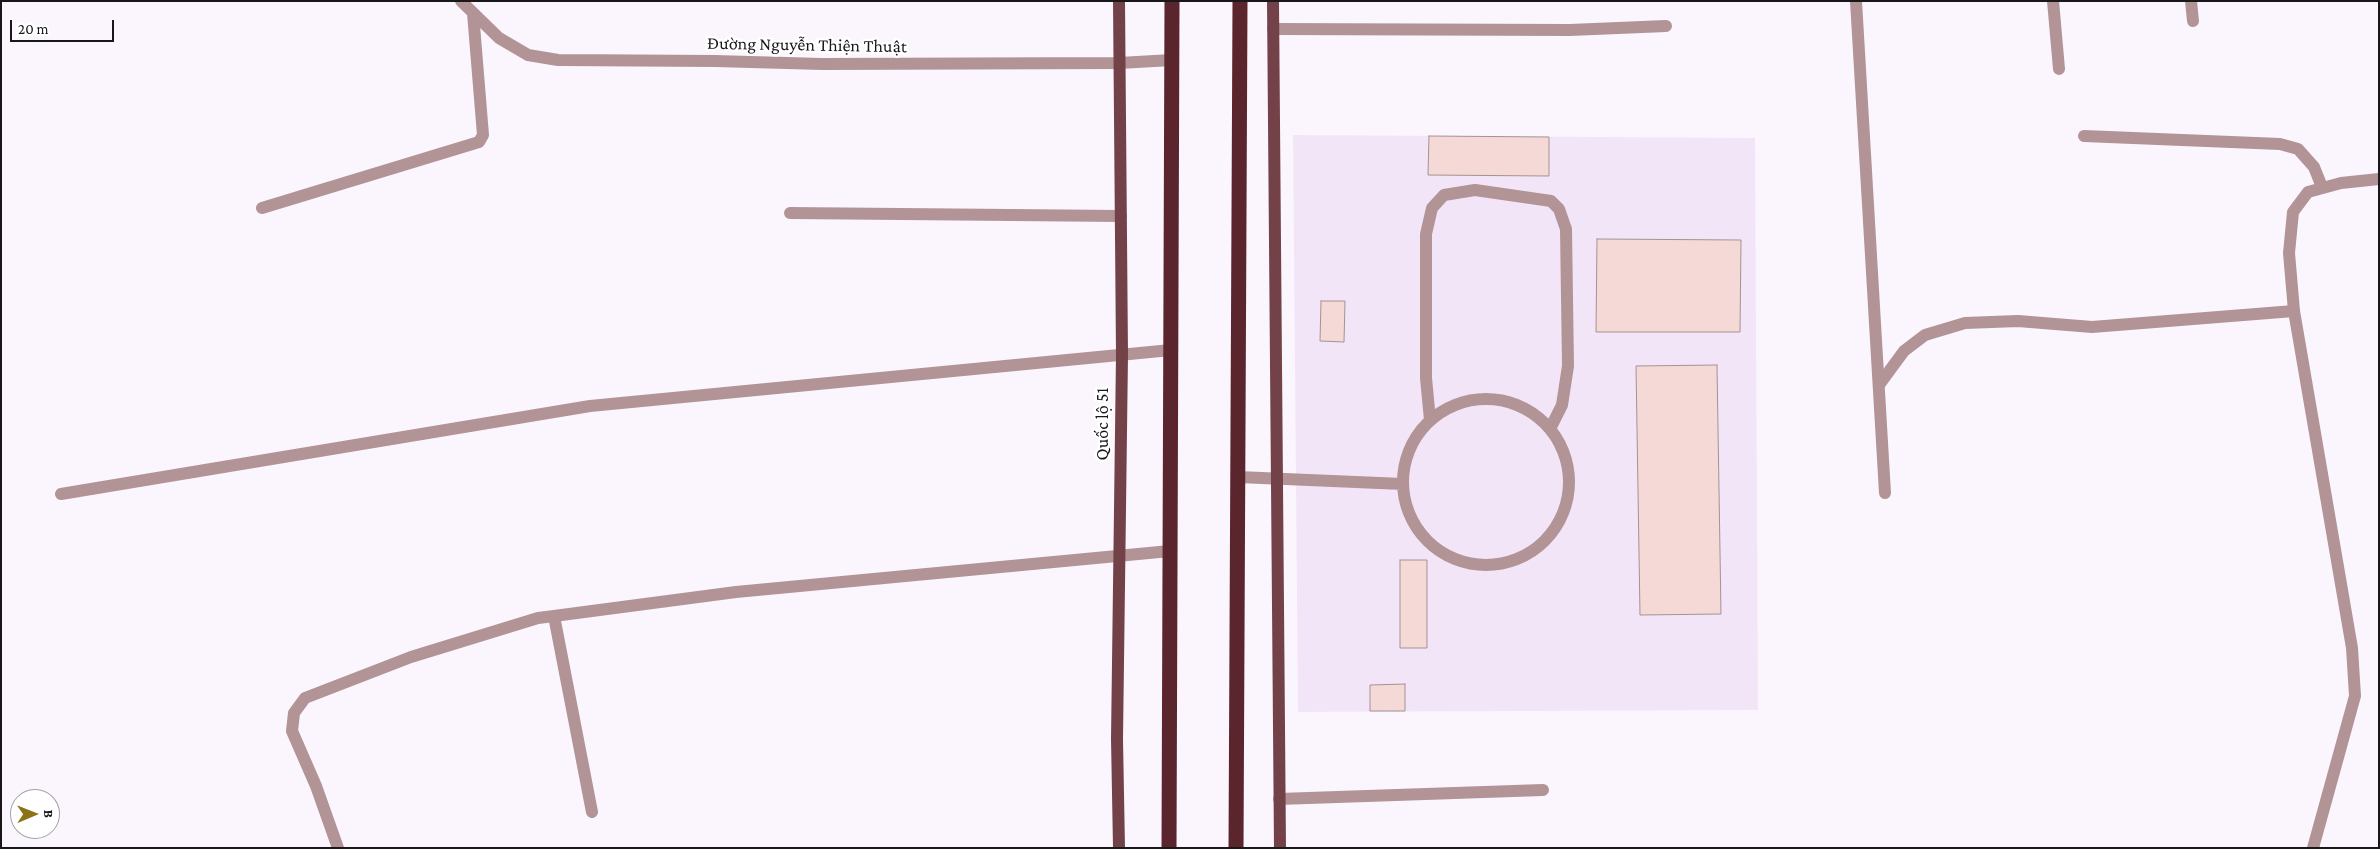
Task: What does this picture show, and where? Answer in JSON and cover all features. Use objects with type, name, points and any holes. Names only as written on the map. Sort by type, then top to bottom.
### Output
[{"type":"highway","points":[[1169,848],[1172,1]]},
{"type":"highway","points":[[1236,848],[1240,1]]},
{"type":"main road","name":"Quốc lộ 51","points":[[1119,1],[1122,216],[1118,739],[1119,848]]},
{"type":"main road","points":[[1273,1],[1280,848]]},
{"type":"street","name":"Đường Nguyễn Thiện Thuật","points":[[461,1],[499,38],[528,55],[558,60],[822,64],[1119,63],[1172,60]]},
{"type":"street","points":[[1856,1],[1885,493]]},
{"type":"street","points":[[2053,1],[2059,69]]},
{"type":"street","points":[[2191,1],[2193,21]]},
{"type":"street","points":[[262,208],[479,142],[483,135],[473,13]]},
{"type":"street","points":[[1273,29],[1570,30],[1666,26]]},
{"type":"street","points":[[2084,136],[2280,144],[2298,149],[2314,167],[2322,187]]},
{"type":"street","points":[[2313,848],[2355,696],[2352,648],[2294,311],[2289,253],[2293,212],[2308,192],[2341,182],[2379,179]]},
{"type":"street","points":[[1430,420],[1426,378],[1426,234],[1432,208],[1444,195],[1475,190],[1551,201],[1559,209],[1566,229],[1568,366],[1562,405],[1550,429]]},
{"type":"street","points":[[790,213],[1122,216]]},
{"type":"street","points":[[1879,384],[1904,351],[1924,335],[1965,323],[2018,321],[2092,327],[2294,311]]},
{"type":"street","points":[[61,494],[590,406],[1171,350]]},
{"type":"street","points":[[1496,398],[1529,410],[1550,429],[1555,435],[1569,468],[1567,503],[1551,535],[1523,558],[1489,566],[1454,559],[1425,538],[1413,522],[1406,504],[1403,484],[1410,449],[1430,420],[1461,402],[1496,398]]},
{"type":"street","points":[[1238,477],[1403,484]]},
{"type":"street","points":[[338,848],[316,786],[292,731],[294,713],[306,698],[411,657],[538,618],[736,592],[1120,554],[1170,551]]},
{"type":"street","points":[[554,616],[592,812]]},
{"type":"street","points":[[1279,799],[1543,790]]},
{"type":"shaded area","points":[[1293,135],[1755,138],[1758,710],[1298,712]]},
{"type":"building","points":[[1429,136],[1549,137],[1549,176],[1428,175]]},
{"type":"building","points":[[1597,239],[1741,240],[1740,332],[1596,332]]},
{"type":"building","points":[[1321,301],[1345,301],[1344,342],[1320,341]]},
{"type":"building","points":[[1717,365],[1721,614],[1640,615],[1636,366]]},
{"type":"building","points":[[1400,560],[1427,560],[1427,648],[1400,648]]},
{"type":"building","points":[[1405,684],[1405,711],[1370,711],[1370,685]]}]
